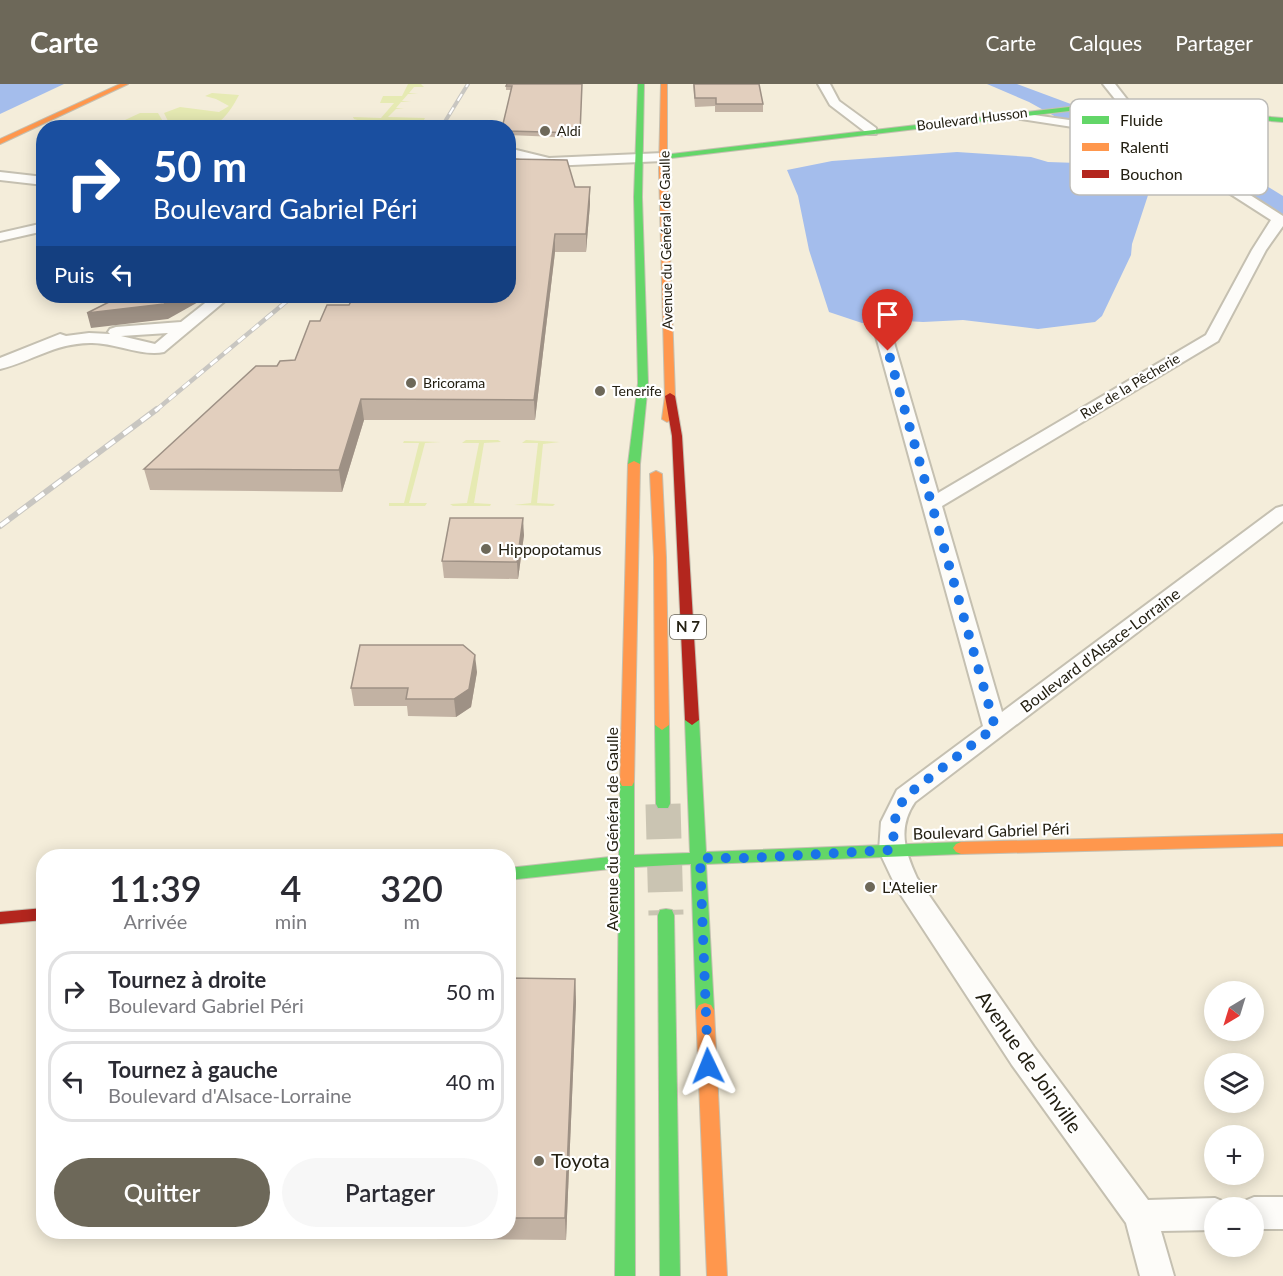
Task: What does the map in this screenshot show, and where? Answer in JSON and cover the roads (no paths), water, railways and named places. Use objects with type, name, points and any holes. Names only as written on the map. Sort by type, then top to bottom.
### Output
[{"type":"main road","points":[[47,120],[125,84]]},
{"type":"main road","name":"Avenue du Général de Gaulle","points":[[625,1276],[626,861],[633,476],[643,383],[638,197],[641,159],[641,84]]},
{"type":"main road","name":"Avenue du Général de Gaulle","points":[[664,84],[663,157],[670,396],[677,436],[700,858],[717,1276]]},
{"type":"main road","name":"Boulevard Husson","points":[[663,157],[1070,108]]},
{"type":"main road","name":"Boulevard Husson","points":[[1268,119],[1283,120]]},
{"type":"main road","points":[[0,142],[36,125]]},
{"type":"main road","name":"Avenue du Général de Gaulle","points":[[643,383],[657,441],[670,396]]},
{"type":"main road","name":"N 7","points":[[658,463],[663,804]]},
{"type":"main road","name":"Boulevard Gabriel Péri","points":[[516,873],[626,861],[746,858],[892,850],[1283,840]]},
{"type":"main road","points":[[0,918],[36,915]]},
{"type":"main road","points":[[666,915],[670,1276]]},
{"type":"street","points":[[824,84],[834,103],[872,131]]},
{"type":"street","points":[[1109,84],[1121,99]]},
{"type":"street","points":[[1011,115],[1070,124]]},
{"type":"street","points":[[516,154],[549,162],[663,157]]},
{"type":"street","points":[[0,176],[36,180]]},
{"type":"street","points":[[1241,195],[1281,221]]},
{"type":"street","name":"Rue de la Pêcherie","points":[[932,504],[1212,338],[1259,250],[1281,221]]},
{"type":"street","points":[[0,237],[36,229]]},
{"type":"street","points":[[46,345],[86,337],[115,340],[158,349],[214,303]]},
{"type":"street","points":[[0,364],[83,333],[133,333],[183,327]]},
{"type":"street","points":[[882,329],[995,727]]},
{"type":"street","name":"Boulevard d'Alsace-Lorraine","points":[[892,850],[896,812],[906,796],[1283,512]]},
{"type":"street","name":"Avenue de Joinville","points":[[892,850],[906,882],[1023,1056],[1140,1216],[1157,1276]]},
{"type":"street","points":[[1264,1213],[1283,1213]]},
{"type":"street","points":[[1140,1216],[1204,1214]]},
{"type":"water","points":[[0,84],[64,84],[0,114]]},
{"type":"water","points":[[987,84],[1017,84],[1070,104],[1070,119],[1056,117],[1029,102]]},
{"type":"water","points":[[957,152],[1031,157],[1048,162],[1070,163],[1070,195],[1148,195],[1132,244],[1131,255],[1102,316],[1095,322],[1038,329],[963,320],[923,322],[888,320],[862,323],[829,312],[809,250],[798,196],[787,170],[832,161]]},
{"type":"water","points":[[1268,187],[1283,196],[1283,216],[1250,195],[1268,195]]},
{"type":"tunnel","points":[[663,804],[666,915]]},
{"type":"railway","points":[[446,120],[468,84]]},
{"type":"railway","points":[[155,411],[285,303]]},
{"type":"railway","points":[[0,526],[157,409]]},
{"type":"place","name":"Aldi","points":[[545,131]]},
{"type":"place","name":"Bricorama","points":[[411,383]]},
{"type":"place","name":"Tenerife","points":[[600,391]]},
{"type":"place","name":"Hippopotamus","points":[[486,549]]},
{"type":"place","name":"L'Atelier","points":[[870,887]]},
{"type":"place","name":"Toyota","points":[[539,1161]]}]
